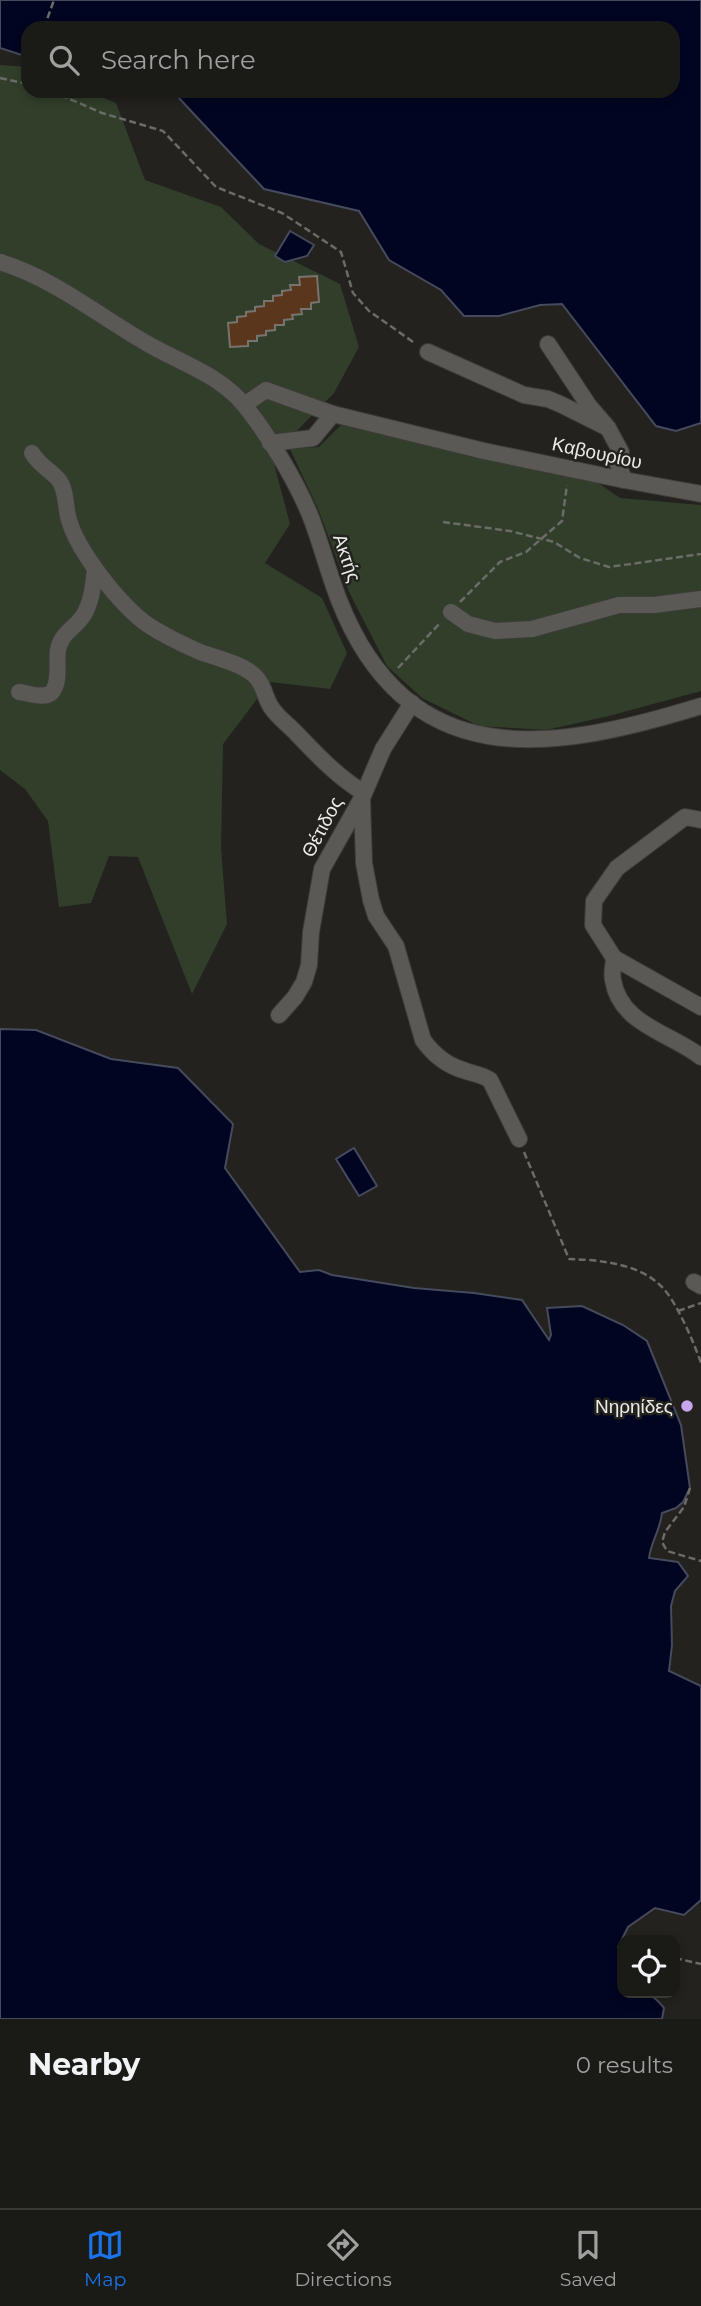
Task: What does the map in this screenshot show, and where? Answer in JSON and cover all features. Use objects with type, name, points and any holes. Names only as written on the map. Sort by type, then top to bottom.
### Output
[{"type":"street","name":"Ακτής","points":[[0,262],[53,283],[147,343],[205,373],[244,405],[270,443],[309,514],[351,626],[386,681],[442,723],[485,736],[550,740],[665,718],[701,706]]},
{"type":"street","points":[[548,344],[589,406],[608,428],[621,452],[617,461],[624,481]]},
{"type":"street","points":[[428,352],[524,395],[560,404],[608,428]]},
{"type":"street","name":"Καβουρίου","points":[[244,405],[267,390],[333,414],[484,451],[624,481],[701,494]]},
{"type":"street","points":[[270,443],[313,438],[333,414]]},
{"type":"street","points":[[32,453],[40,465],[59,480],[69,522],[95,569],[125,605],[144,622],[180,643],[253,673],[270,706],[281,720],[295,731],[326,765],[363,796],[364,863],[371,900],[376,916],[396,946],[423,1040],[432,1052],[447,1063],[490,1080],[519,1139]]},
{"type":"street","points":[[19,692],[42,696],[50,693],[55,685],[58,649],[64,634],[86,611],[95,569]]},
{"type":"street","points":[[451,612],[468,624],[495,631],[532,629],[619,606],[701,599]]},
{"type":"street","name":"Θέτιδος","points":[[279,1015],[304,982],[309,965],[311,932],[322,869],[363,796],[383,750],[412,703]]},
{"type":"street","points":[[701,820],[685,817],[617,868],[594,901],[593,925],[614,958],[701,1007]]},
{"type":"street","points":[[614,958],[612,979],[622,1004],[648,1028],[689,1048],[701,1058]]},
{"type":"path","points":[[46,21],[54,0]]},
{"type":"path","points":[[0,78],[21,82]]},
{"type":"path","points":[[67,98],[102,114],[163,131],[216,187],[282,213],[341,252],[353,293],[369,311],[428,352]]},
{"type":"path","points":[[386,681],[500,562],[526,552],[562,521],[569,469]]},
{"type":"path","points":[[443,522],[510,531],[554,542],[580,558],[610,567],[701,554]]},
{"type":"path","points":[[519,1139],[569,1259],[618,1264],[640,1272],[661,1286],[677,1311],[701,1363]]},
{"type":"path","points":[[677,1311],[701,1303]]},
{"type":"path","points":[[690,1488],[684,1507],[665,1532],[662,1542],[667,1551],[701,1561]]},
{"type":"path","points":[[680,1959],[701,1964]]},
{"type":"green space","points":[[0,65],[21,66],[21,98],[104,98],[116,103],[145,180],[221,207],[259,244],[340,284],[359,347],[334,393],[272,456],[290,524],[265,563],[322,598],[347,653],[330,689],[270,682],[223,744],[221,848],[227,924],[192,994],[138,857],[109,856],[91,903],[59,907],[48,821],[25,789],[0,770]]},
{"type":"green space","points":[[341,425],[598,483],[620,498],[701,505],[701,691],[546,730],[479,726],[422,698],[387,666],[349,592],[319,511],[290,449],[319,447]]},
{"type":"water","points":[[0,0],[701,0],[701,423],[676,431],[656,426],[562,304],[540,305],[499,316],[464,316],[441,290],[389,260],[359,211],[264,189],[179,98],[680,98],[680,21],[21,21],[21,55],[0,48]]},
{"type":"water","points":[[290,231],[314,245],[307,256],[285,262],[275,256]]},
{"type":"water","points":[[0,1029],[36,1030],[111,1059],[178,1068],[233,1124],[225,1168],[300,1272],[319,1270],[332,1275],[414,1288],[522,1300],[549,1340],[551,1335],[547,1308],[582,1306],[623,1325],[647,1341],[681,1425],[690,1488],[683,1502],[662,1513],[649,1558],[678,1562],[688,1576],[675,1591],[671,1606],[672,1645],[669,1671],[701,1686],[701,1900],[684,1915],[655,1908],[628,1927],[624,1935],[617,1935],[617,1998],[655,1998],[664,2008],[662,2019],[0,2019]]},
{"type":"water","points":[[354,1148],[377,1186],[359,1196],[336,1159]]},
{"type":"building","points":[[317,276],[319,302],[311,303],[311,309],[301,309],[302,314],[292,315],[293,319],[284,320],[284,325],[275,325],[275,330],[257,336],[257,341],[248,341],[248,346],[230,347],[228,323],[237,322],[237,317],[255,311],[255,307],[264,306],[264,301],[273,301],[273,296],[282,295],[282,291],[291,290],[290,285],[300,285],[299,277]]},
{"type":"place","name":"Νηρηίδες","points":[[687,1406]]}]
